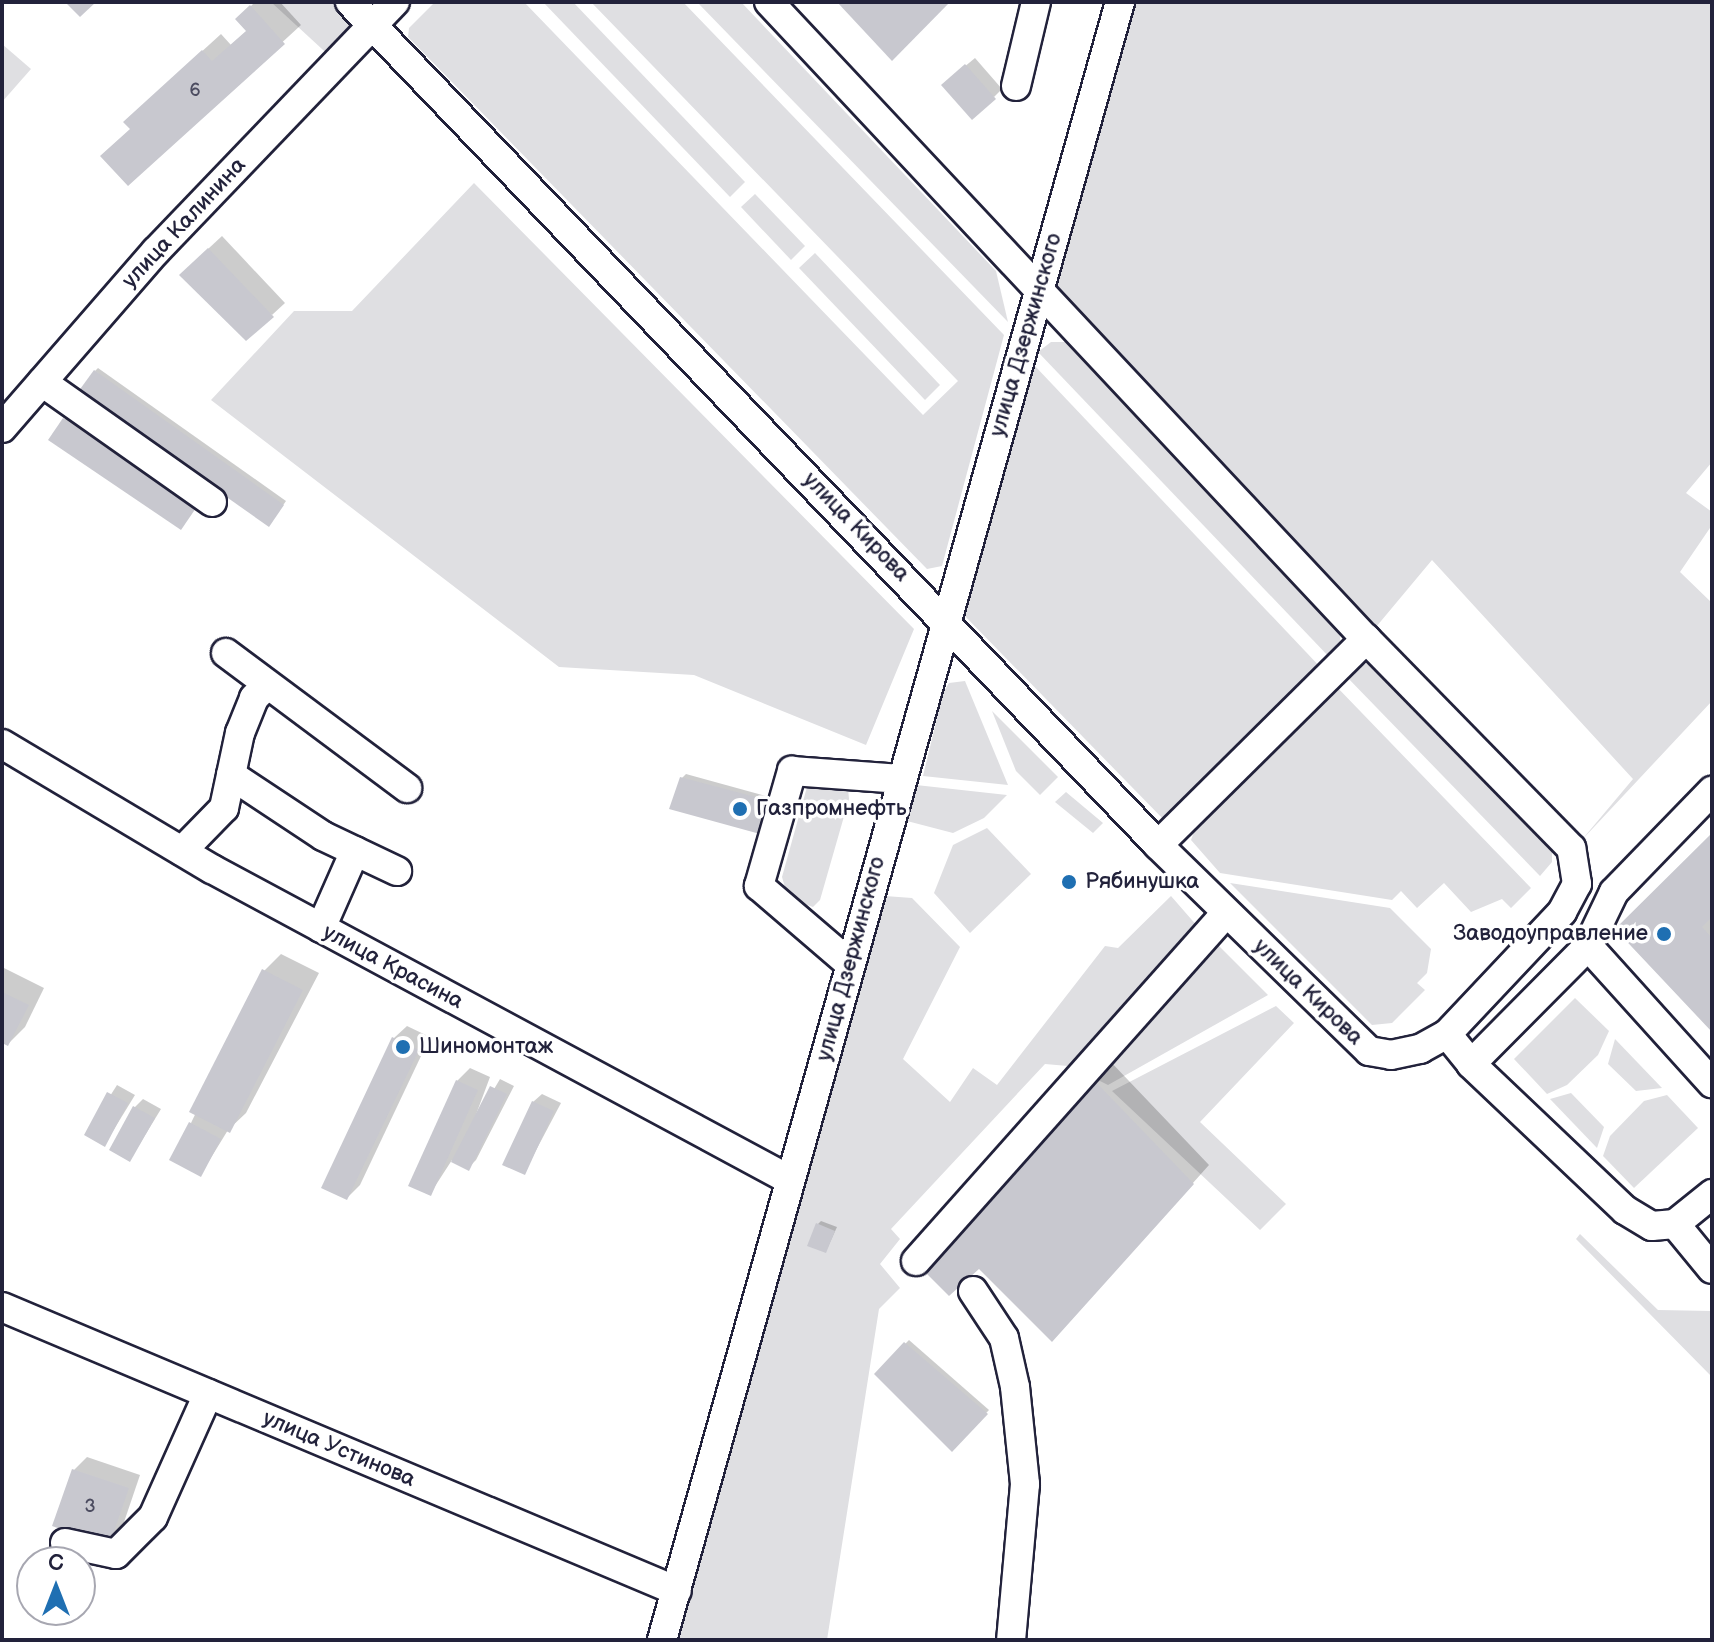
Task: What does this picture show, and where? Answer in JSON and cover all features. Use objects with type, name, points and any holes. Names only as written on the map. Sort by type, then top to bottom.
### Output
[{"type":"street","name":"улица Кирова","points":[[350,2],[1158,845],[1369,1051],[1391,1055],[1420,1049],[1447,1034],[1562,912],[1577,884],[1571,848],[1366,639],[769,2]]},
{"type":"street","name":"улица Калинина","points":[[2,428],[156,251],[395,2]]},
{"type":"street","points":[[1016,86],[1036,2]]},
{"type":"street","name":"улица Дзержинского","points":[[662,1640],[944,619],[1120,2]]},
{"type":"street","points":[[42,382],[212,502]]},
{"type":"street","points":[[1158,845],[1366,639]]},
{"type":"street","points":[[226,653],[407,788]]},
{"type":"street","points":[[182,851],[224,808],[240,733],[254,698],[267,685]]},
{"type":"street","name":"улица Красина","points":[[2,744],[182,851],[321,928],[790,1180]]},
{"type":"street","points":[[850,964],[759,886],[792,771],[901,779]]},
{"type":"street","points":[[231,775],[355,851],[397,871]]},
{"type":"street","points":[[1471,1064],[1588,946],[1614,892],[1712,791]]},
{"type":"street","points":[[321,928],[355,851]]},
{"type":"street","points":[[916,1261],[1226,913]]},
{"type":"street","points":[[1588,946],[1712,1083]]},
{"type":"street","points":[[1447,1034],[1471,1064],[1625,1210],[1652,1226],[1675,1224],[1712,1194]]},
{"type":"street","points":[[1675,1224],[1712,1269]]},
{"type":"street","points":[[973,1291],[1004,1338],[1015,1387],[1025,1484],[1011,1640]]},
{"type":"street","name":"улица Устинова","points":[[2,1307],[677,1591]]},
{"type":"street","points":[[65,1543],[116,1554],[153,1517],[208,1394]]},
{"type":"shaded area","points":[[271,2],[350,2],[372,24],[335,61]]},
{"type":"shaded area","points":[[435,2],[524,2],[923,415],[958,381],[591,2],[683,2],[1004,335],[942,566],[927,569],[408,37],[409,28]]},
{"type":"shaded area","points":[[543,2],[573,2],[745,182],[730,197]]},
{"type":"shaded area","points":[[697,2],[741,2],[996,271],[1008,322]]},
{"type":"shaded area","points":[[1120,2],[1712,2],[1712,462],[1686,493],[1712,512],[1712,525],[1680,572],[1712,603],[1712,701],[1580,842],[1633,779],[1432,560],[1366,639],[1039,290]]},
{"type":"shaded area","points":[[2,44],[31,69],[2,102]]},
{"type":"shaded area","points":[[474,183],[914,629],[866,745],[694,675],[559,667],[211,400],[294,311],[352,311]]},
{"type":"shaded area","points":[[755,194],[805,246],[791,260],[741,207]]},
{"type":"shaded area","points":[[815,253],[940,385],[925,400],[799,268]]},
{"type":"shaded area","points":[[1051,342],[1069,342],[1082,352],[1339,627],[1341,647],[1331,659],[1038,352]]},
{"type":"shaded area","points":[[1034,365],[1323,670],[1167,823],[961,612]]},
{"type":"shaded area","points":[[1372,661],[1552,846],[1552,862],[1540,876],[1344,674]]},
{"type":"shaded area","points":[[965,681],[1008,785],[923,776],[943,693],[949,683]]},
{"type":"shaded area","points":[[1333,683],[1531,888],[1511,908],[1502,899],[1471,912],[1444,883],[1417,908],[1401,891],[1392,900],[1220,873],[1191,840],[1195,829]]},
{"type":"shaded area","points":[[992,711],[1058,777],[1040,795],[1016,771]]},
{"type":"shaded area","points":[[821,779],[848,788],[849,799],[820,900],[813,907],[788,898],[782,877],[807,787]]},
{"type":"shaded area","points":[[916,785],[1007,795],[984,818],[953,833],[907,821]]},
{"type":"shaded area","points":[[1066,792],[1103,823],[1093,833],[1055,802]]},
{"type":"shaded area","points":[[987,828],[1031,874],[970,933],[934,893],[953,845]]},
{"type":"shaded area","points":[[1230,883],[1390,908],[1431,949],[1427,973],[1417,983],[1425,990],[1392,1023],[1372,1025]]},
{"type":"shaded area","points":[[885,896],[912,898],[960,947],[903,1059],[950,1102],[973,1068],[997,1085],[1105,946],[1118,948],[1171,896],[1198,927],[1068,1066],[1045,1064],[891,1229],[900,1239],[880,1264],[900,1288],[879,1309],[827,1640],[671,1640]]},
{"type":"shaded area","points":[[1211,938],[1268,995],[1108,1085],[1090,1076]]},
{"type":"shaded area","points":[[1575,998],[1609,1031],[1598,1055],[1567,1085],[1547,1094],[1514,1059]]},
{"type":"shaded area","points":[[1276,1006],[1294,1023],[1200,1122],[1286,1204],[1260,1230],[1112,1091]]},
{"type":"shaded area","points":[[1615,1039],[1662,1088],[1636,1091],[1608,1064]]},
{"type":"shaded area","points":[[1571,1093],[1604,1127],[1597,1148],[1550,1099]]},
{"type":"shaded area","points":[[1667,1095],[1698,1128],[1634,1188],[1603,1156],[1610,1136],[1644,1101]]},
{"type":"shaded area","points":[[1580,1234],[1658,1310],[1712,1311],[1712,1377],[1576,1239]]},
{"type":"building","points":[[65,2],[96,2],[80,17]]},
{"type":"building","points":[[837,2],[950,2],[892,61]]},
{"type":"building","points":[[250,5],[285,44],[128,186],[100,156],[130,129],[123,122],[202,50],[212,61],[246,31],[235,19]]},
{"type":"building","points":[[965,64],[996,99],[972,120],[941,85]]},
{"type":"building","points":[[208,248],[274,317],[246,341],[179,275]]},
{"type":"building","points":[[94,370],[284,505],[269,527],[78,392]]},
{"type":"building","points":[[63,418],[196,508],[181,530],[48,440]]},
{"type":"building","points":[[680,777],[771,801],[760,834],[669,809]]},
{"type":"building","name":"Заводоуправление","points":[[1712,833],[1712,917],[1702,927],[1712,938],[1712,1032],[1615,929]]},
{"type":"building","points":[[262,969],[303,990],[230,1133],[189,1112]]},
{"type":"building","points":[[2,992],[29,1005],[8,1046],[2,1043]]},
{"type":"building","points":[[392,1037],[419,1050],[347,1200],[321,1188]]},
{"type":"building","points":[[1090,1076],[1194,1184],[1052,1342],[979,1269],[949,1296],[920,1267]]},
{"type":"building","points":[[456,1080],[478,1090],[431,1196],[408,1186]]},
{"type":"building","points":[[490,1086],[507,1094],[469,1171],[451,1162]]},
{"type":"building","points":[[107,1092],[128,1103],[105,1147],[84,1135]]},
{"type":"building","points":[[532,1101],[554,1111],[525,1175],[502,1165]]},
{"type":"building","points":[[133,1106],[155,1118],[130,1162],[109,1150]]},
{"type":"building","points":[[189,1122],[221,1139],[201,1177],[169,1160]]},
{"type":"building","points":[[816,1223],[835,1231],[826,1253],[807,1246]]},
{"type":"building","points":[[904,1342],[988,1414],[952,1452],[874,1374]]},
{"type":"building","points":[[72,1469],[129,1488],[109,1546],[52,1526]]},
{"type":"place","name":"Газпромнефть","points":[[740,809]]},
{"type":"place","name":"Рябинушка","points":[[1069,882]]},
{"type":"place","name":"Заводоуправление","points":[[1664,934]]},
{"type":"place","name":"Шиномонтаж","points":[[403,1047]]}]
